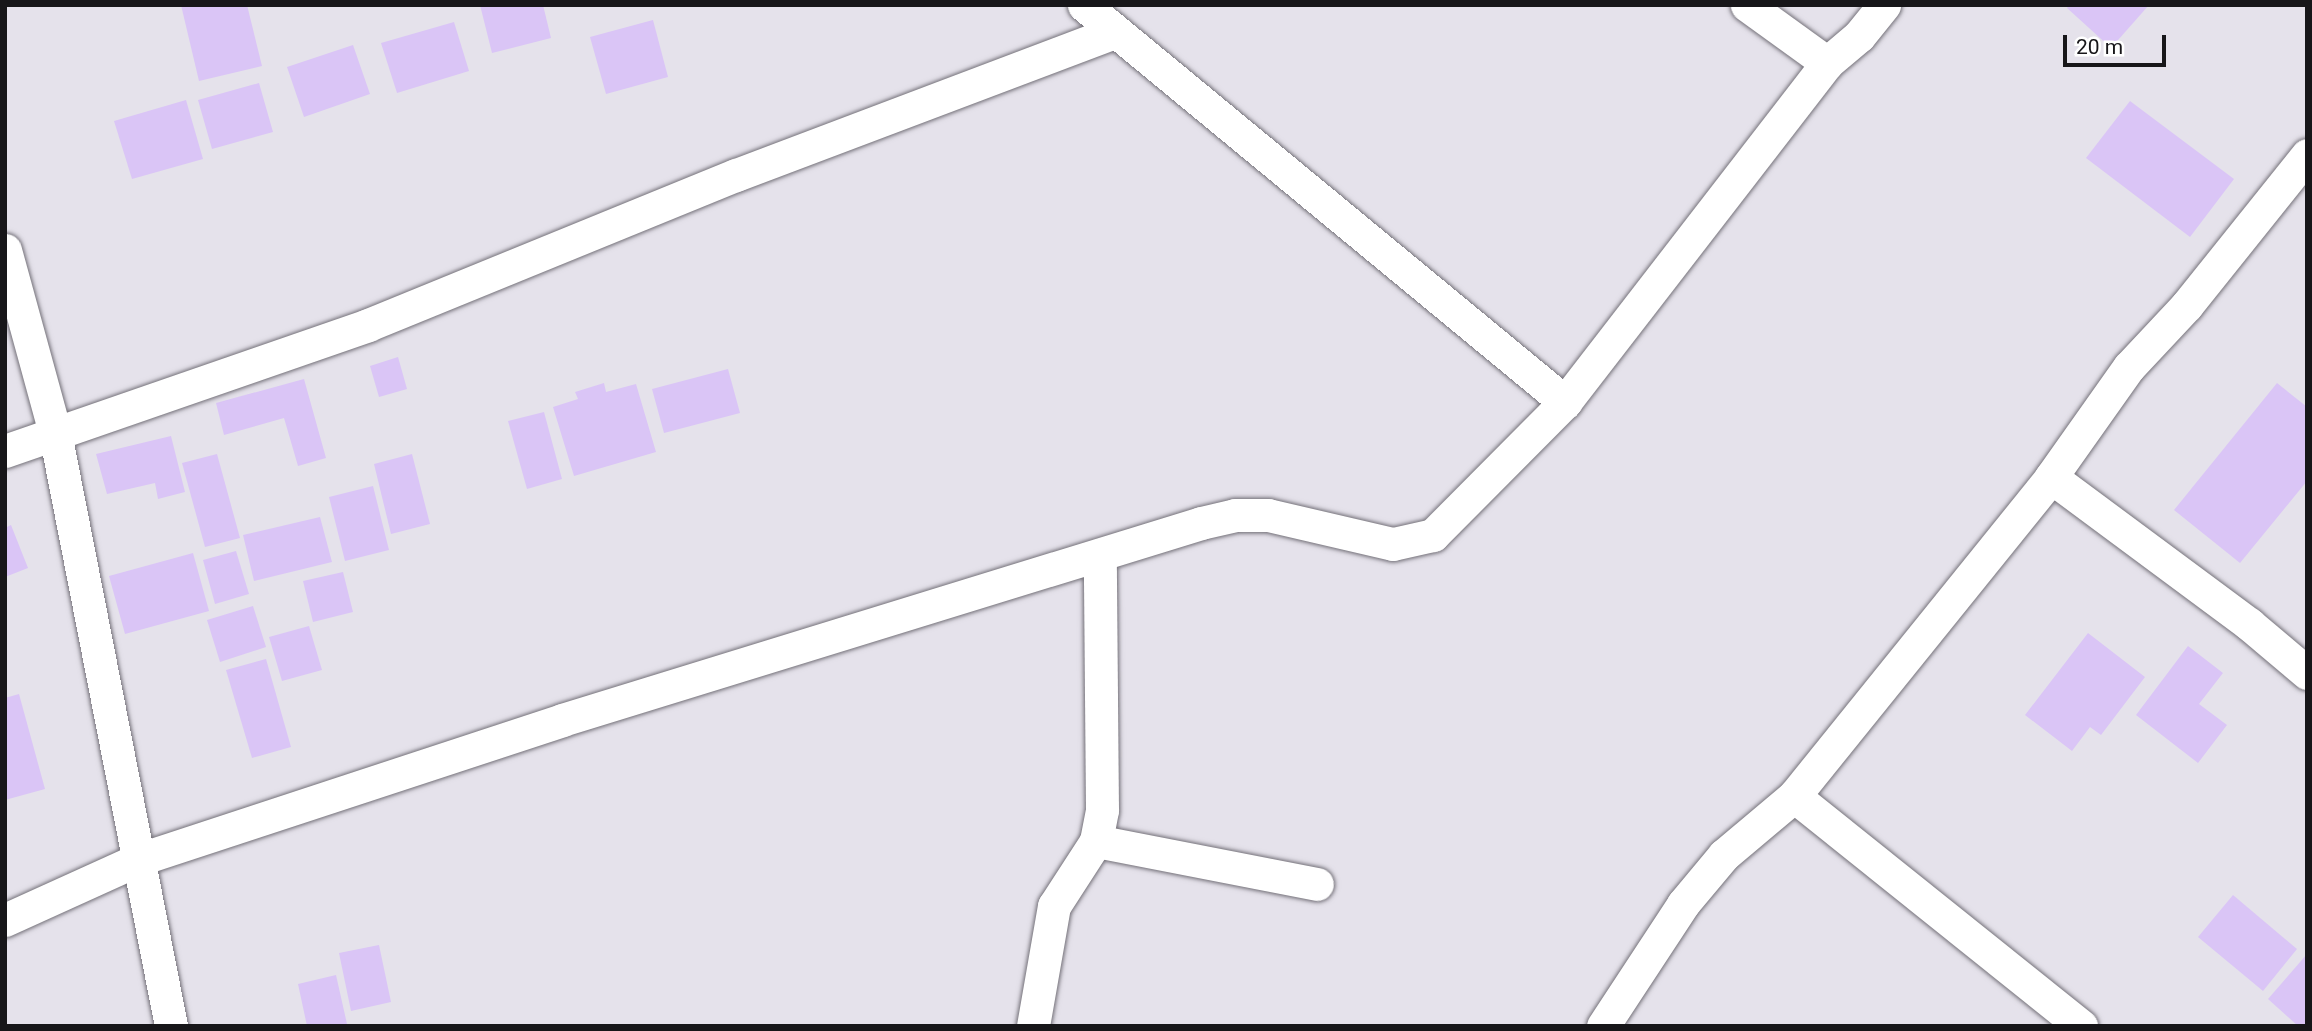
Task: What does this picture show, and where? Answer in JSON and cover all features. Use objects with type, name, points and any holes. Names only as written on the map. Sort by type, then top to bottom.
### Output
[{"type":"street","points":[[1084,5],[1565,402]]},
{"type":"street","points":[[1747,5],[1828,63]]},
{"type":"street","points":[[5,920],[138,860],[562,720],[1235,515],[1268,514],[1393,544],[1433,535],[1565,402],[1828,63],[1859,36],[1884,5]]},
{"type":"street","points":[[5,451],[368,325],[736,176],[1115,32]]},
{"type":"street","points":[[1603,1026],[1683,904],[1724,855],[1794,796],[2051,477],[2129,367],[2187,306],[2307,155]]},
{"type":"street","points":[[5,250],[55,433],[170,1026]]},
{"type":"street","points":[[2051,477],[2249,624],[2307,673]]},
{"type":"street","points":[[1033,1026],[1054,905],[1096,841],[1102,810],[1100,557]]},
{"type":"street","points":[[1794,796],[2081,1026]]},
{"type":"street","points":[[1096,841],[1317,884]]},
{"type":"building","points":[[181,5],[247,5],[262,66],[199,81]]},
{"type":"building","points":[[480,5],[543,5],[551,38],[492,53]]},
{"type":"building","points":[[2069,5],[2149,5],[2111,48],[2067,8]]},
{"type":"building","points":[[653,20],[668,77],[606,94],[590,37]]},
{"type":"building","points":[[454,22],[469,71],[397,93],[381,43]]},
{"type":"building","points":[[353,45],[370,94],[304,117],[287,67]]},
{"type":"building","points":[[259,83],[273,132],[212,149],[198,100]]},
{"type":"building","points":[[186,100],[203,159],[132,179],[114,121]]},
{"type":"building","points":[[2130,101],[2234,179],[2190,237],[2086,158]]},
{"type":"building","points":[[398,357],[407,389],[379,397],[370,366]]},
{"type":"building","points":[[728,369],[740,413],[664,433],[652,389]]},
{"type":"building","points":[[304,379],[326,458],[298,466],[284,418],[224,435],[216,403]]},
{"type":"building","points":[[604,383],[606,392],[636,384],[656,452],[574,476],[553,407],[578,399],[575,392]]},
{"type":"building","points":[[2277,383],[2307,407],[2307,481],[2240,563],[2174,510]]},
{"type":"building","points":[[544,412],[562,479],[527,489],[508,421]]},
{"type":"building","points":[[171,436],[185,492],[158,499],[155,483],[107,494],[96,454]]},
{"type":"building","points":[[217,454],[240,538],[205,547],[182,463]]},
{"type":"building","points":[[412,454],[430,524],[391,534],[374,464]]},
{"type":"building","points":[[373,486],[389,550],[345,561],[329,497]]},
{"type":"building","points":[[320,517],[332,562],[254,581],[243,535]]},
{"type":"building","points":[[11,525],[28,568],[5,577],[5,528]]},
{"type":"building","points":[[236,551],[249,594],[215,604],[203,560]]},
{"type":"building","points":[[193,553],[209,611],[125,634],[109,576]]},
{"type":"building","points":[[343,572],[353,612],[313,622],[303,581]]},
{"type":"building","points":[[253,606],[266,647],[220,662],[207,620]]},
{"type":"building","points":[[309,626],[322,670],[282,681],[269,637]]},
{"type":"building","points":[[2088,633],[2145,677],[2101,735],[2090,727],[2072,751],[2025,715]]},
{"type":"building","points":[[2188,646],[2223,673],[2199,704],[2227,725],[2198,763],[2136,715]]},
{"type":"building","points":[[266,659],[291,747],[252,758],[226,670]]},
{"type":"building","points":[[19,694],[45,789],[5,800],[5,698]]},
{"type":"building","points":[[2233,895],[2297,949],[2263,991],[2198,937]]},
{"type":"building","points":[[379,945],[391,1002],[351,1011],[339,953]]},
{"type":"building","points":[[2307,954],[2307,1026],[2298,1026],[2268,999]]},
{"type":"building","points":[[336,975],[347,1024],[307,1026],[298,984]]}]
